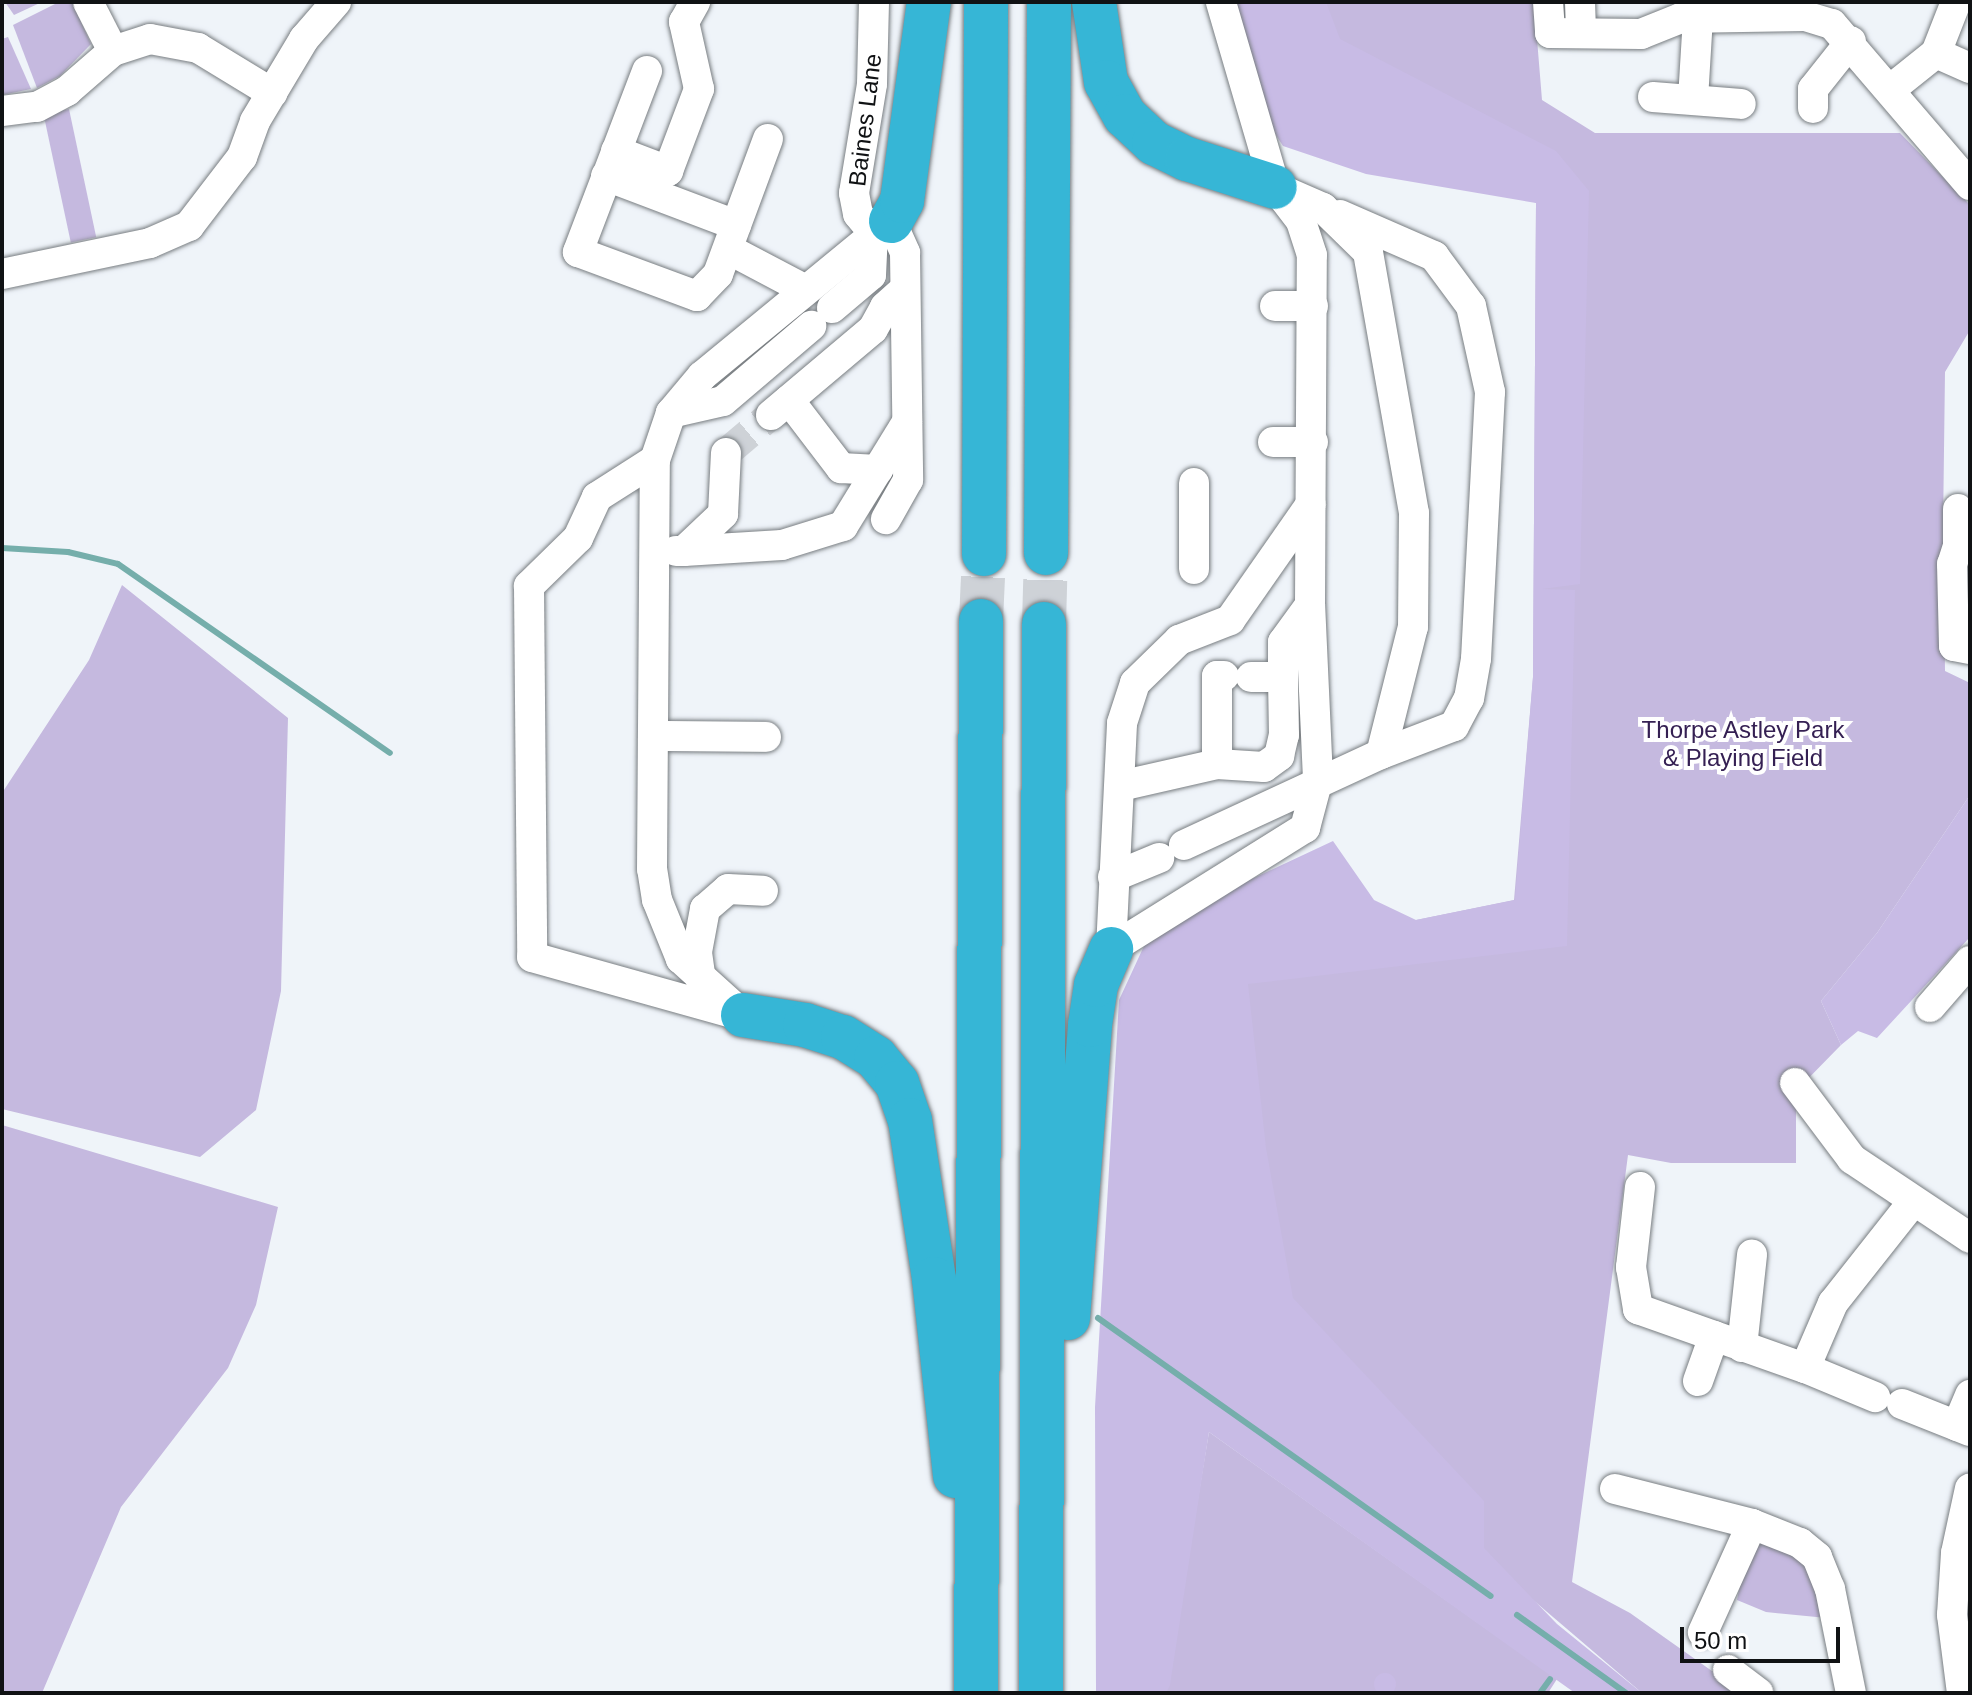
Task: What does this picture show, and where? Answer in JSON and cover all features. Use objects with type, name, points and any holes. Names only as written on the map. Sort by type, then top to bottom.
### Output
[{"type":"highway","points":[[882,226],[902,201],[929,2]]},
{"type":"highway","points":[[984,554],[986,2]]},
{"type":"highway","points":[[1046,553],[1049,2]]},
{"type":"highway","points":[[1094,2],[1106,82],[1125,116],[1154,143],[1187,159],[1275,187]]},
{"type":"highway","points":[[976,1693],[981,621]]},
{"type":"highway","points":[[1041,1693],[1044,624]]},
{"type":"highway","points":[[1040,1555],[1067,1333],[1090,1025],[1096,985],[1111,949]]},
{"type":"highway","points":[[743,1015],[805,1025],[843,1037],[876,1058],[897,1083],[910,1120],[932,1265],[948,1423],[977,1625]]},
{"type":"street","points":[[88,2],[113,51]]},
{"type":"street","points":[[2,274],[150,243],[189,226],[242,157],[272,93],[304,39],[336,2]]},
{"type":"street","points":[[611,163],[668,171],[699,89],[684,22],[695,2]]},
{"type":"street","name":"Baines Lane","points":[[874,2],[872,84],[857,151],[854,193],[858,214],[882,226],[905,253],[908,480],[886,519]]},
{"type":"street","points":[[1111,949],[1305,828],[1318,779],[1310,605],[1312,255],[1305,233],[1275,187],[1221,2]]},
{"type":"street","points":[[1548,2],[1550,33],[1641,34],[1681,18],[1776,9],[1832,24],[1851,41],[1970,185]]},
{"type":"street","points":[[1580,2],[1581,33]]},
{"type":"street","points":[[1891,89],[1936,53],[1956,2]]},
{"type":"street","points":[[1698,18],[1701,110]]},
{"type":"street","points":[[2,111],[37,107],[67,91],[113,51],[140,41],[173,40],[198,48],[272,93]]},
{"type":"street","points":[[1813,108],[1813,89],[1851,41]]},
{"type":"street","points":[[1936,53],[1970,68]]},
{"type":"street","points":[[647,71],[578,252],[697,296],[718,274],[768,139]]},
{"type":"street","points":[[1653,97],[1701,110],[1741,104]]},
{"type":"street","points":[[611,163],[732,237],[804,289]]},
{"type":"street","points":[[1113,877],[1318,779],[1454,726],[1469,698],[1476,659],[1490,392],[1471,306],[1434,256],[1275,187]]},
{"type":"street","points":[[1323,208],[1368,252],[1414,513],[1413,627],[1381,754]]},
{"type":"street","points":[[743,1015],[701,981],[681,959],[657,900],[652,869],[653,736],[669,551],[655,460],[671,413],[732,347],[882,226]]},
{"type":"street","points":[[671,413],[723,401],[871,275],[882,226]]},
{"type":"street","points":[[878,470],[841,468],[780,408],[873,329],[885,307],[905,289]]},
{"type":"street","points":[[1275,306],[1313,306]]},
{"type":"street","points":[[669,551],[782,545],[843,526],[907,422]]},
{"type":"street","points":[[1273,442],[1313,442]]},
{"type":"street","points":[[669,551],[723,514],[726,453]]},
{"type":"street","points":[[655,460],[597,497],[578,538],[529,586],[532,957],[743,1015]]},
{"type":"street","points":[[1194,483],[1194,569]]},
{"type":"street","points":[[1111,949],[1122,723],[1135,683],[1179,640],[1230,620],[1311,504]]},
{"type":"street","points":[[1958,509],[1964,546],[1952,564],[1954,646],[1970,649]]},
{"type":"street","points":[[1120,786],[1217,764],[1264,767],[1279,756],[1284,735],[1283,642],[1310,605]]},
{"type":"street","points":[[1217,764],[1217,676],[1283,677]]},
{"type":"street","points":[[653,736],[766,737]]},
{"type":"street","points":[[701,981],[697,952],[705,909],[728,889],[763,891]]},
{"type":"street","points":[[1948,999],[1970,961]]},
{"type":"street","points":[[1795,1083],[1808,1125],[1912,1203],[1970,1238]]},
{"type":"street","points":[[1640,1187],[1631,1267],[1657,1306],[1714,1336],[1964,1428],[1970,1395]]},
{"type":"street","points":[[1805,1368],[1833,1303],[1912,1203]]},
{"type":"street","points":[[1742,1347],[1752,1255]]},
{"type":"street","points":[[1698,1381],[1714,1336]]},
{"type":"street","points":[[1962,1693],[1952,1615],[1956,1553],[1970,1488]]},
{"type":"street","points":[[1615,1489],[1714,1511],[1800,1543],[1824,1569],[1851,1693]]},
{"type":"street","points":[[1703,1632],[1734,1570],[1752,1524]]},
{"type":"street","points":[[1728,1670],[1758,1693]]},
{"type":"green space","points":[[5,2],[42,2],[14,15]]},
{"type":"green space","points":[[59,2],[72,2],[91,44],[60,76],[37,88],[13,25]]},
{"type":"green space","name":"Thorpe Astley Park & Playing Field","points":[[1270,2],[1534,2],[1542,100],[1595,133],[1900,133],[1970,205],[1970,330],[1945,372],[1943,529],[1945,671],[1970,683],[1970,795],[1877,933],[1821,1001],[1841,1045],[1796,1091],[1796,1163],[1671,1163],[1628,1155],[1572,1582],[1630,1613],[1743,1693],[1642,1693],[1224,1336],[1206,980],[1416,920],[1514,900],[1533,677],[1536,203],[1422,135]]},
{"type":"green space","points":[[8,37],[31,89],[2,95],[2,39]]},
{"type":"green space","points":[[69,109],[96,237],[71,243],[44,114]]},
{"type":"green space","points":[[122,585],[288,718],[281,991],[256,1110],[200,1157],[2,1109],[2,793],[89,660]]},
{"type":"green space","points":[[2,1125],[278,1207],[256,1305],[228,1368],[121,1507],[42,1693],[2,1693]]},
{"type":"green space","points":[[1209,1432],[1557,1679],[1548,1693],[1166,1693]]},
{"type":"green space","points":[[1752,1524],[1800,1543],[1837,1619],[1766,1612],[1737,1600]]},
{"type":"shaded area","points":[[1221,2],[1326,2],[1340,39],[1556,151],[1589,191],[1580,584],[1542,589],[1575,590],[1567,946],[1248,984],[1266,1148],[1293,1298],[1484,1501],[1484,1548],[1557,1624],[1642,1693],[1575,1693],[1209,1432],[1170,1685],[1166,1693],[1096,1693],[1095,1407],[1119,1000],[1144,946],[1179,913],[1333,841],[1374,900],[1416,920],[1515,900],[1533,677],[1536,203],[1366,174],[1283,146],[1241,81]]},
{"type":"shaded area","points":[[1970,795],[1970,937],[1877,1038],[1858,1031],[1841,1045],[1821,1001],[1877,933]]},
{"type":"shaded area","points":[[1385,1673],[1393,1676],[1396,1684],[1393,1692],[1385,1695],[1377,1692],[1374,1684],[1377,1676]]},
{"type":"waterway","points":[[2,548],[68,552],[118,564],[390,753]]},
{"type":"waterway","points":[[1098,1318],[1490,1596]]},
{"type":"waterway","points":[[1517,1615],[1626,1693]]},
{"type":"waterway","points":[[1540,1693],[1550,1679]]},
{"type":"tunnel","points":[[726,453],[771,415]]},
{"type":"tunnel","points":[[1044,624],[1046,553]]},
{"type":"tunnel","points":[[981,621],[984,554]]}]
